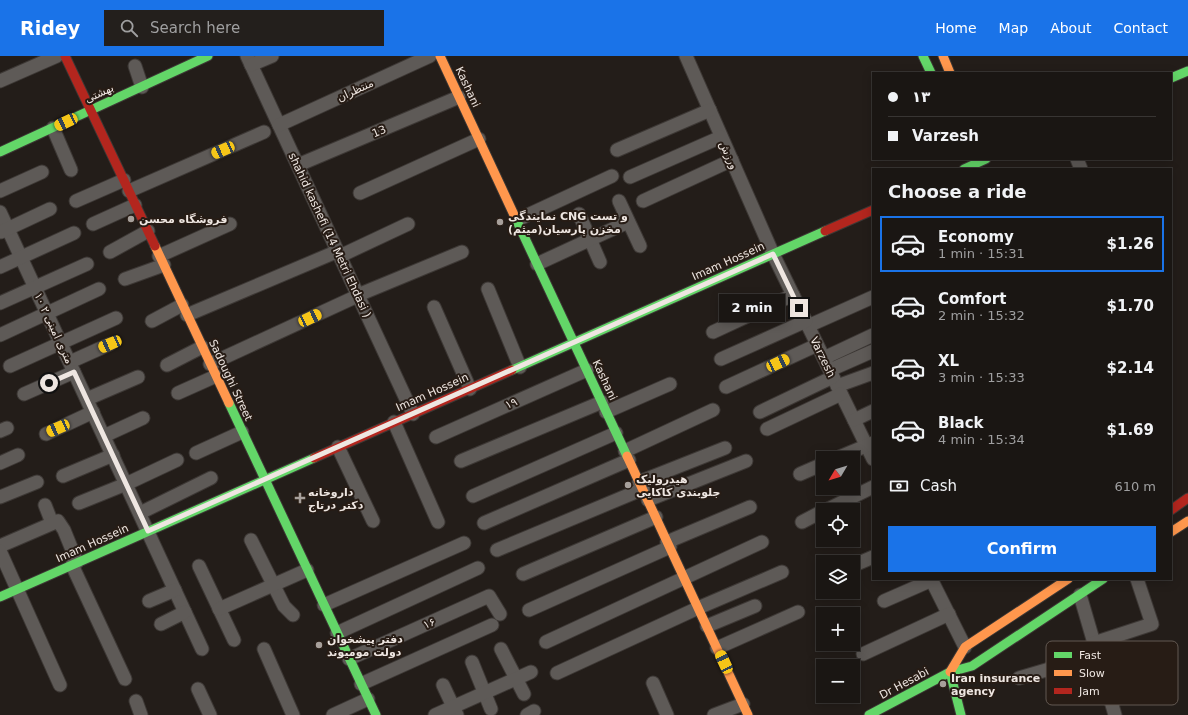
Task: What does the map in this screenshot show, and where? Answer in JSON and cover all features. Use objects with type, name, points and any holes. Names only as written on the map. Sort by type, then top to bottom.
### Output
[{"type":"street","points":[[0,81],[57,56]]},
{"type":"street","name":"Sadoughi Street","points":[[65,56],[376,715]]},
{"type":"street","name":"بهشتی","points":[[0,152],[208,56]]},
{"type":"street","points":[[249,60],[272,56]]},
{"type":"street","name":"منتظران","points":[[279,125],[430,56]]},
{"type":"street","name":"Kashani","points":[[440,56],[746,709]]},
{"type":"street","name":"ورزش","points":[[686,56],[773,254]]},
{"type":"street","points":[[923,56],[931,72]]},
{"type":"street","points":[[943,56],[950,72]]},
{"type":"street","name":"shahid kashefi (14 Metri Ehdasi )","points":[[249,60],[298,165],[355,297],[413,414]]},
{"type":"street","points":[[135,66],[142,87]]},
{"type":"street","points":[[1172,78],[1188,71]]},
{"type":"street","name":"13","points":[[298,165],[459,97]]},
{"type":"street","points":[[617,150],[710,110]]},
{"type":"street","points":[[53,128],[72,170]]},
{"type":"street","points":[[76,201],[126,186],[264,132]]},
{"type":"street","points":[[630,177],[722,137]]},
{"type":"street","points":[[360,193],[479,139]]},
{"type":"street","points":[[643,200],[732,160]]},
{"type":"street","points":[[969,166],[984,160]]},
{"type":"street","points":[[0,191],[42,172]]},
{"type":"street","points":[[517,220],[612,176]]},
{"type":"street","points":[[619,201],[640,246]]},
{"type":"street","points":[[93,224],[135,205]]},
{"type":"street","points":[[4,231],[50,209]]},
{"type":"street","name":"Imam Hossein","points":[[0,597],[872,210]]},
{"type":"street","name":"۱۰ متری امینی ۲","points":[[0,212],[4,231],[21,258],[35,287],[202,649]]},
{"type":"street","points":[[579,214],[600,262]]},
{"type":"street","points":[[537,264],[628,222]]},
{"type":"street","points":[[125,279],[230,224]]},
{"type":"street","points":[[152,321],[261,285],[408,224]]},
{"type":"street","points":[[110,252],[148,232]]},
{"type":"street","points":[[0,267],[74,233]]},
{"type":"street","points":[[210,364],[355,297],[462,252]]},
{"type":"street","name":"Varzesh","points":[[773,254],[854,420],[870,444],[872,454]]},
{"type":"street","points":[[0,303],[87,264]]},
{"type":"street","points":[[488,288],[520,366]]},
{"type":"street","points":[[0,335],[99,289]]},
{"type":"street","points":[[712,332],[793,295]]},
{"type":"street","points":[[721,359],[872,298]]},
{"type":"street","points":[[434,307],[470,388]]},
{"type":"street","points":[[10,366],[116,318]]},
{"type":"street","points":[[833,377],[872,336]]},
{"type":"street","points":[[24,394],[110,344]]},
{"type":"street","points":[[726,387],[817,345]]},
{"type":"street","points":[[166,365],[202,347]]},
{"type":"street","points":[[767,429],[833,377],[872,352]]},
{"type":"street","name":"۱۹","points":[[436,437],[587,370]]},
{"type":"street","points":[[760,412],[833,377],[872,373]]},
{"type":"street","points":[[178,393],[216,376]]},
{"type":"street","points":[[87,399],[138,378]]},
{"type":"street","points":[[461,460],[670,384]]},
{"type":"street","points":[[484,523],[627,456],[713,410]]},
{"type":"street","points":[[854,420],[872,411]]},
{"type":"street","points":[[46,434],[93,412]]},
{"type":"street","points":[[104,436],[143,418]]},
{"type":"street","points":[[394,422],[438,522]]},
{"type":"street","points":[[196,453],[242,432]]},
{"type":"street","points":[[473,496],[616,433]]},
{"type":"street","points":[[854,451],[870,444]]},
{"type":"street","points":[[338,447],[373,521]]},
{"type":"street","points":[[497,550],[643,490],[725,448]]},
{"type":"street","points":[[0,463],[18,455]]},
{"type":"street","points":[[63,476],[113,455]]},
{"type":"street","points":[[79,503],[126,484],[177,460]]},
{"type":"street","points":[[643,490],[746,461]]},
{"type":"street","points":[[800,474],[816,467]]},
{"type":"street","points":[[140,513],[211,478]]},
{"type":"street","points":[[0,497],[37,482]]},
{"type":"street","points":[[840,503],[872,487]]},
{"type":"street","points":[[1172,509],[1188,498]]},
{"type":"street","points":[[44,505],[52,523]]},
{"type":"street","points":[[529,610],[750,507]]},
{"type":"street","points":[[802,522],[816,515]]},
{"type":"street","points":[[523,574],[656,517]]},
{"type":"street","points":[[0,546],[58,521],[64,530],[75,564],[125,679]]},
{"type":"street","points":[[1172,531],[1188,521]]},
{"type":"street","points":[[251,540],[284,606],[293,615]]},
{"type":"street","points":[[546,642],[762,542]]},
{"type":"street","points":[[324,605],[464,543]]},
{"type":"street","points":[[0,551],[60,685]]},
{"type":"street","points":[[860,563],[872,557]]},
{"type":"street","points":[[199,566],[234,640]]},
{"type":"street","points":[[337,633],[478,568]]},
{"type":"street","points":[[219,609],[307,570]]},
{"type":"street","points":[[557,673],[698,608],[782,572]]},
{"type":"street","points":[[884,601],[930,580]]},
{"type":"street","points":[[932,580],[965,647]]},
{"type":"street","points":[[961,715],[950,672],[965,647],[1066,580]]},
{"type":"street","name":"Dr Hesabi","points":[[869,715],[950,672],[972,666],[1102,580]]},
{"type":"street","points":[[1113,641],[1152,624],[1137,580]]},
{"type":"street","points":[[149,601],[175,590]]},
{"type":"street","points":[[1080,595],[1093,641]]},
{"type":"street","name":"۱۶","points":[[349,659],[489,596],[500,614]]},
{"type":"street","points":[[707,626],[755,606]]},
{"type":"street","points":[[161,624],[185,612]]},
{"type":"street","points":[[717,648],[798,612]]},
{"type":"street","points":[[863,654],[948,614]]},
{"type":"street","points":[[361,684],[492,625]]},
{"type":"street","points":[[264,649],[293,715]]},
{"type":"street","points":[[500,649],[524,694]]},
{"type":"street","points":[[472,662],[491,709]]},
{"type":"street","points":[[1019,678],[1046,668]]},
{"type":"street","points":[[435,715],[455,711],[484,693],[531,672]]},
{"type":"street","points":[[653,683],[667,715]]},
{"type":"street","points":[[443,685],[455,711]]},
{"type":"street","points":[[198,689],[210,715]]},
{"type":"street","points":[[335,715],[368,699]]},
{"type":"street","points":[[1112,705],[1115,715]]},
{"type":"street","points":[[714,715],[746,709]]},
{"type":"traffic: fast","points":[[0,152],[208,56]]},
{"type":"traffic: fast","points":[[923,56],[931,72]]},
{"type":"traffic: fast","points":[[1172,78],[1188,71]]},
{"type":"traffic: fast","points":[[966,168],[984,160]]},
{"type":"traffic: fast","points":[[515,217],[627,456]]},
{"type":"traffic: fast","points":[[512,370],[825,231]]},
{"type":"traffic: fast","points":[[229,403],[376,715]]},
{"type":"traffic: fast","points":[[0,597],[314,458]]},
{"type":"traffic: fast","points":[[869,715],[950,672],[972,666],[1101,580]]},
{"type":"traffic: fast","points":[[950,672],[961,715]]},
{"type":"traffic: slow","points":[[440,56],[515,217]]},
{"type":"traffic: slow","points":[[943,56],[950,72]]},
{"type":"traffic: slow","points":[[155,246],[229,403]]},
{"type":"traffic: slow","points":[[627,456],[748,715]]},
{"type":"traffic: slow","points":[[1172,531],[1188,521]]},
{"type":"traffic: slow","points":[[950,672],[965,647],[1066,580]]},
{"type":"traffic: jam","points":[[65,56],[155,246]]},
{"type":"traffic: jam","points":[[825,231],[872,210]]},
{"type":"traffic: jam","points":[[314,458],[512,370]]},
{"type":"traffic: jam","points":[[1172,509],[1188,498]]},
{"type":"place","name":"فروشگاه محسن","points":[[131,219]]},
{"type":"place","name":"نمایندگی CNG و تست مخزن پارسیان(میثم)","points":[[500,222]]},
{"type":"place","name":"هیدرولیک جلوبندی کاکایی","points":[[628,485]]},
{"type":"place","name":"داروخانه دکتر درتاج","points":[[300,498]]},
{"type":"place","name":"دفتر پیشخوان دولت مومیوند","points":[[319,645]]},
{"type":"place","name":"Iran insurance agency","points":[[943,684]]},
{"type":"route","points":[[49,383],[74,372],[148,531],[773,254],[799,308]]}]
